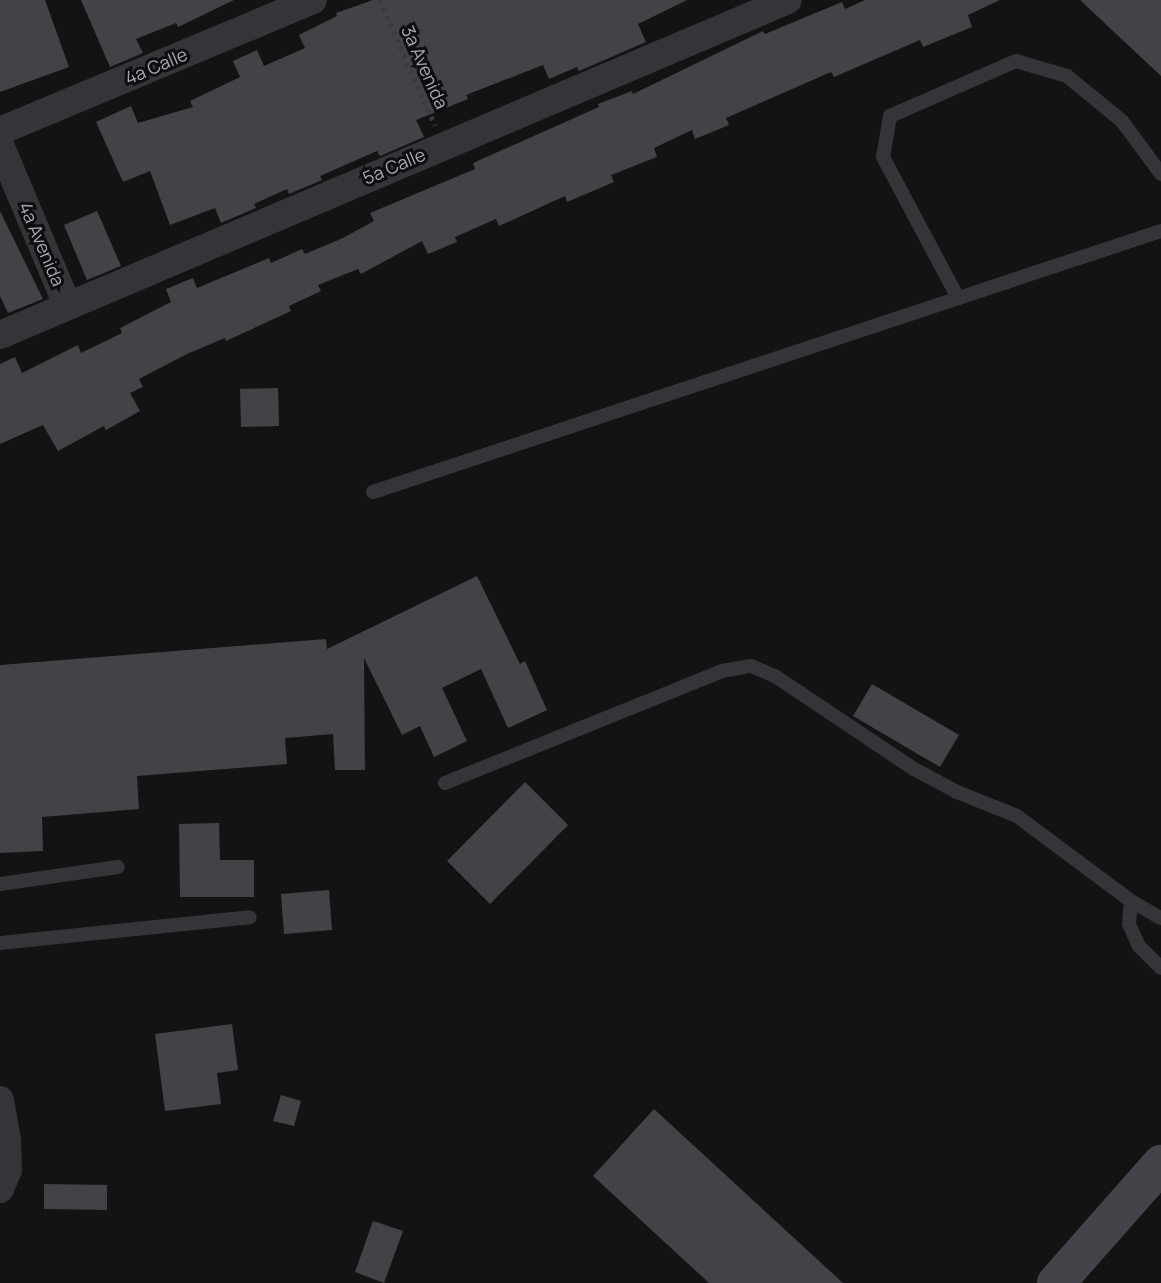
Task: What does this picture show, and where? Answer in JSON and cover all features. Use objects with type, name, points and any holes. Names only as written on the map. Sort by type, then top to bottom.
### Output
[{"type":"street","name":"4a Calle","points":[[0,131],[313,0]]},
{"type":"street","name":"5a Calle","points":[[0,335],[67,304],[788,0]]},
{"type":"street","name":"4a Avenida","points":[[0,145],[67,304]]},
{"type":"street","points":[[0,1100],[8,1140],[8,1170],[0,1189]]},
{"type":"street","points":[[1056,1283],[1161,1164]]},
{"type":"lane","points":[[958,298],[883,157],[890,116],[1016,61],[1067,76],[1122,121],[1161,174]]},
{"type":"lane","points":[[373,492],[1161,230]]},
{"type":"lane","points":[[444,783],[722,671],[751,666],[775,676],[914,769],[957,792],[1017,816],[1131,901],[1161,918]]},
{"type":"lane","points":[[0,884],[118,867]]},
{"type":"lane","points":[[1131,901],[1129,924],[1139,946],[1161,968]]},
{"type":"lane","points":[[0,943],[250,917]]},
{"type":"path","name":"3a Avenida","points":[[380,0],[444,145]]},
{"type":"building","points":[[0,0],[45,0],[69,67],[0,92]]},
{"type":"building","points":[[81,0],[234,0],[178,27],[176,23],[136,39],[143,53],[110,67]]},
{"type":"building","points":[[373,0],[687,0],[638,24],[646,42],[579,71],[577,67],[549,79],[543,65],[466,95],[468,99],[416,120],[424,137],[380,156],[377,151],[320,176],[322,180],[289,194],[287,189],[254,204],[256,208],[221,223],[215,208],[170,225],[150,171],[123,182],[96,122],[131,106],[138,123],[193,107],[190,101],[240,77],[233,61],[257,50],[264,66],[305,48],[299,35],[337,16],[336,13]]},
{"type":"building","points":[[865,0],[1000,0],[968,15],[972,27],[923,47],[920,40],[834,77],[831,72],[726,118],[729,125],[695,139],[692,130],[654,148],[657,157],[611,175],[614,182],[567,202],[565,196],[499,226],[496,219],[455,237],[457,242],[428,254],[422,241],[361,274],[358,269],[318,285],[321,291],[289,306],[291,311],[226,341],[225,338],[187,354],[139,379],[143,387],[130,393],[140,411],[106,430],[104,426],[58,451],[43,425],[0,444],[0,364],[15,357],[22,373],[78,345],[81,353],[122,333],[120,328],[171,302],[166,289],[193,278],[197,288],[269,258],[271,263],[302,249],[305,254],[374,221],[370,213],[475,169],[473,163],[599,107],[598,104],[632,91],[633,94],[763,31],[765,34],[842,2],[845,9]]},
{"type":"building","points":[[1080,0],[1161,0],[1161,76]]},
{"type":"building","points":[[0,211],[43,299],[8,313],[0,296]]},
{"type":"building","points":[[97,211],[121,266],[87,280],[64,225]]},
{"type":"building","points":[[278,388],[279,426],[241,427],[240,389]]},
{"type":"building","points":[[477,576],[520,664],[525,661],[547,710],[508,728],[481,669],[442,688],[467,741],[434,757],[420,726],[402,735],[364,658],[365,770],[335,770],[333,734],[285,738],[287,764],[137,776],[139,809],[42,817],[43,851],[0,853],[0,665],[326,639],[327,649]]},
{"type":"building","points":[[872,684],[959,735],[940,767],[853,716]]},
{"type":"building","points":[[525,782],[568,825],[490,904],[447,861]]},
{"type":"building","points":[[219,823],[220,860],[254,860],[254,897],[180,897],[179,824]]},
{"type":"building","points":[[329,890],[332,930],[284,934],[281,894]]},
{"type":"building","points":[[232,1024],[238,1070],[217,1073],[221,1104],[165,1111],[155,1034]]},
{"type":"building","points":[[281,1095],[301,1101],[294,1126],[273,1121]]},
{"type":"building","points":[[654,1109],[843,1283],[709,1283],[593,1176]]},
{"type":"building","points":[[44,1184],[107,1185],[107,1210],[44,1209]]},
{"type":"building","points":[[373,1221],[403,1231],[384,1283],[355,1272]]}]
